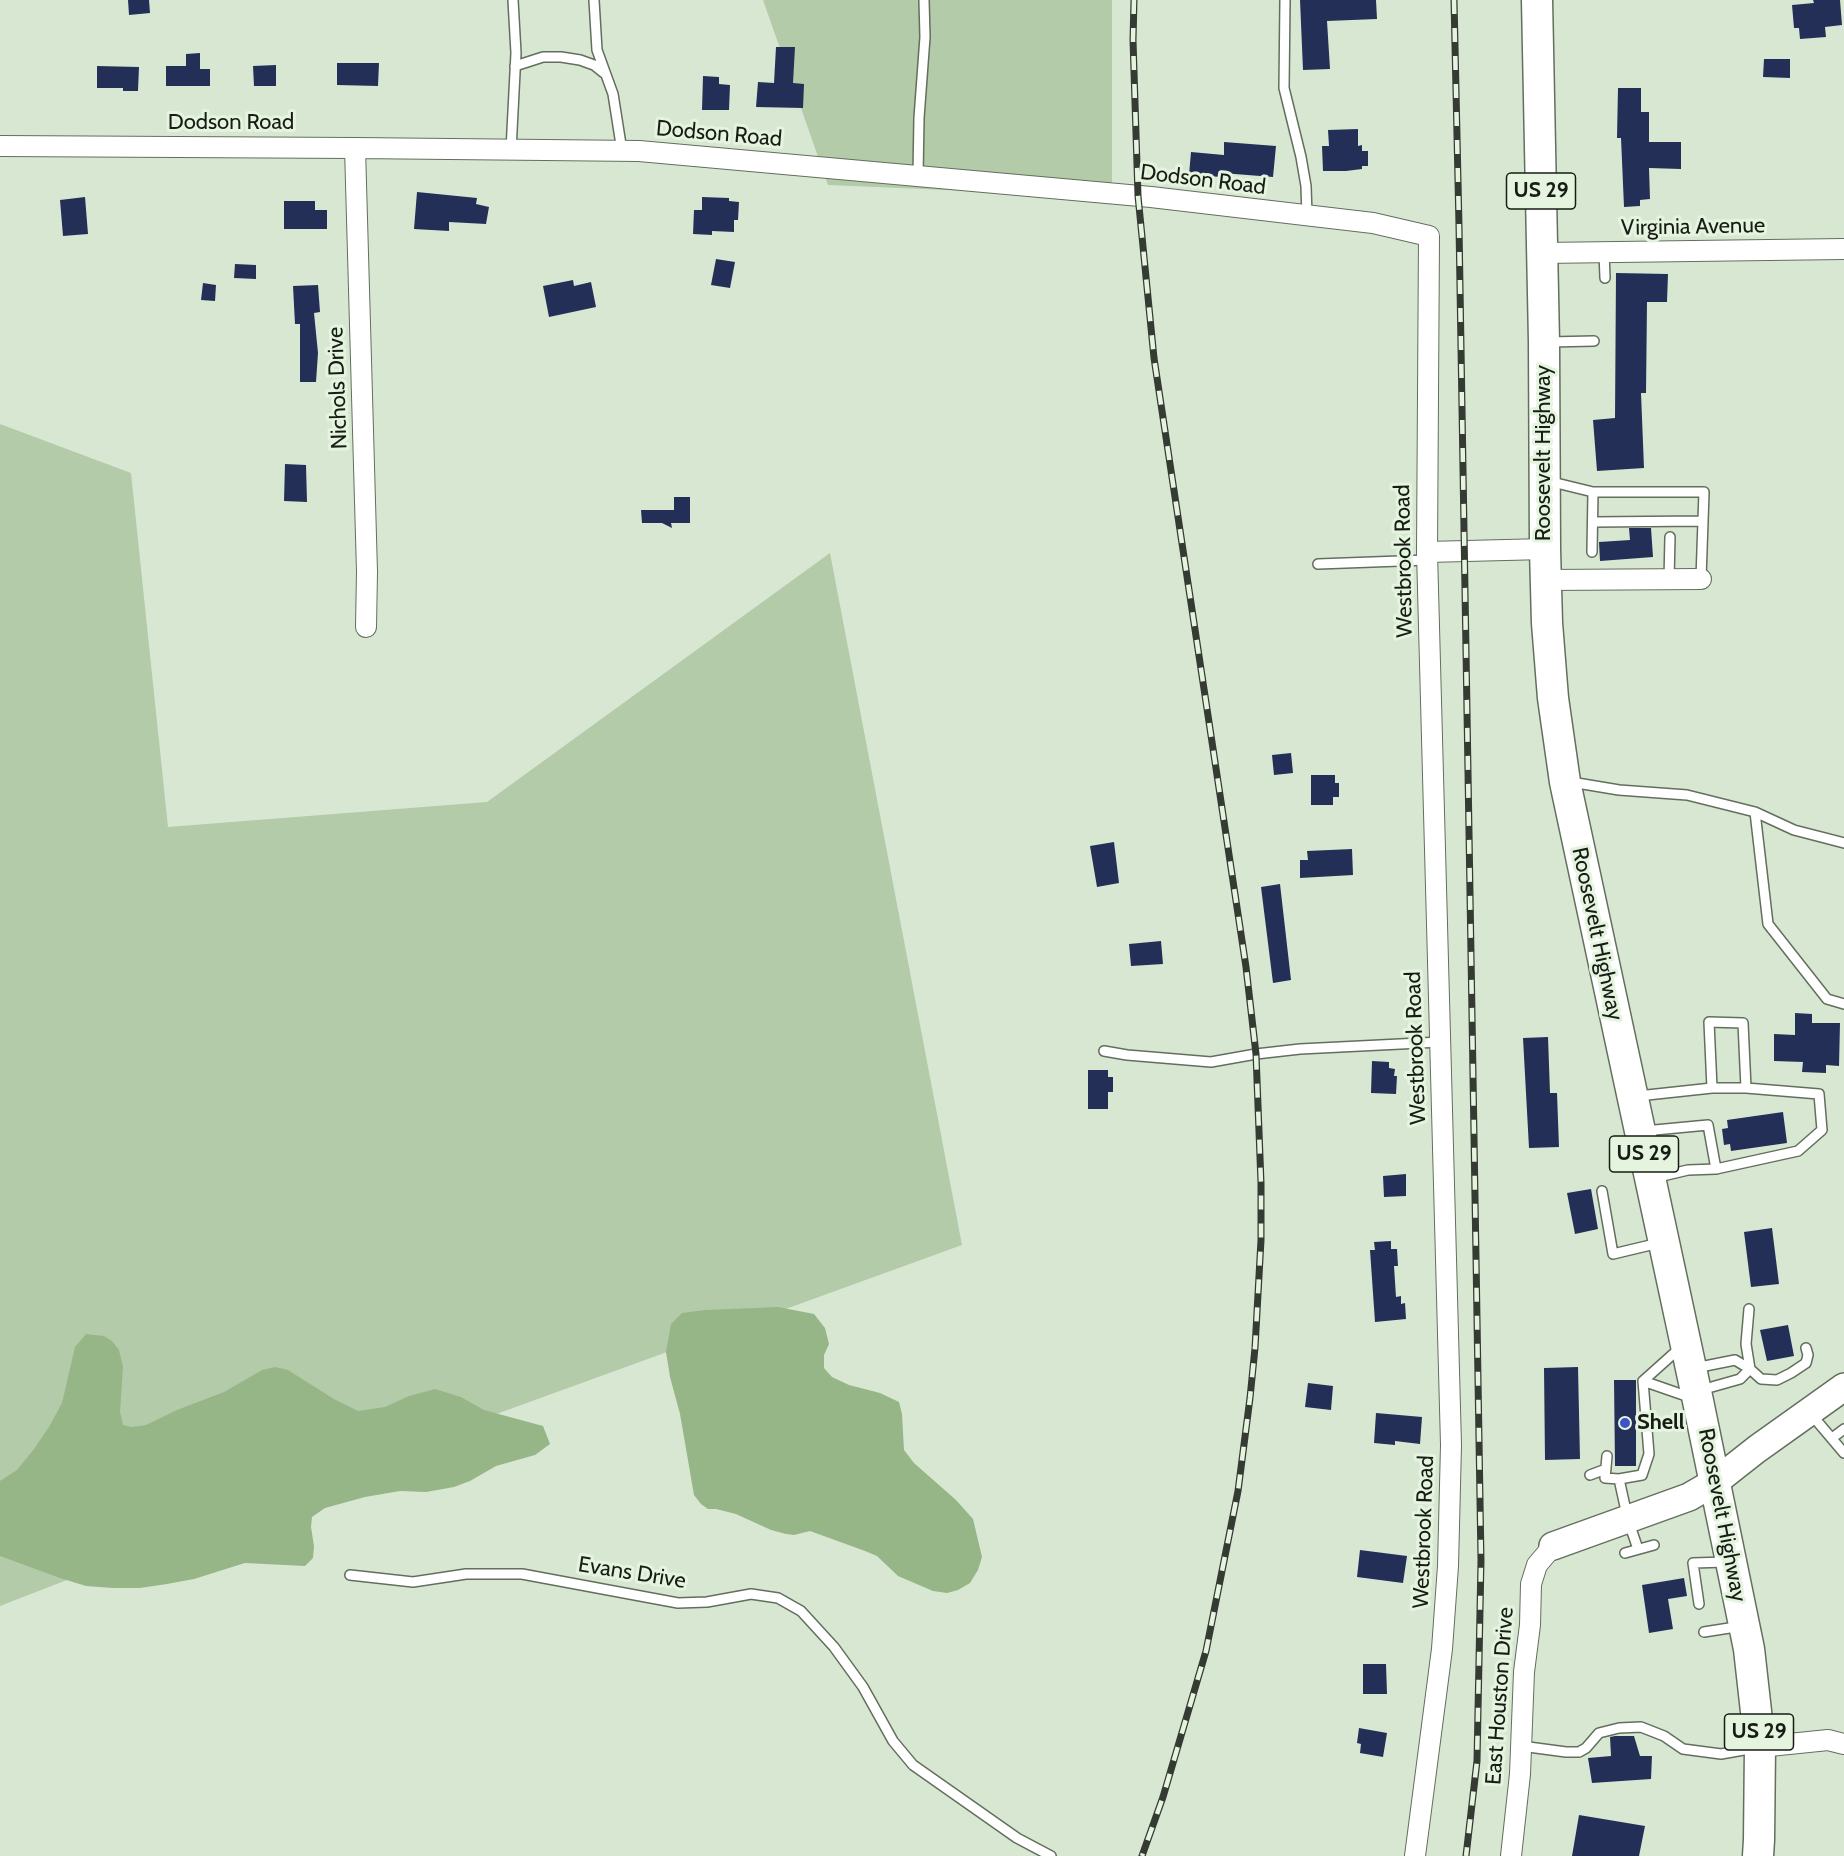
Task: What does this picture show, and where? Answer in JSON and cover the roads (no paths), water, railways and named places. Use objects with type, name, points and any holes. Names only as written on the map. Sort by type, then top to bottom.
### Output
[{"type":"main road","name":"Roosevelt Highway","points":[[1537,0],[1544,342],[1545,549],[1547,623],[1553,698],[1565,782],[1693,1376],[1744,1626],[1755,1692],[1760,1747],[1758,1856]]},
{"type":"street","name":"Dodson Road","points":[[0,147],[622,151],[1151,197],[1373,223],[1429,236]]},
{"type":"street","name":"Nichols Drive","points":[[355,148],[367,572],[366,627]]},
{"type":"street","name":"Westbrook Road","points":[[1415,1856],[1442,1649],[1452,1445],[1427,556],[1429,236]]},
{"type":"street","name":"Virginia Avenue","points":[[1542,253],[1844,249]]},
{"type":"street","points":[[1427,556],[1545,549]]},
{"type":"street","points":[[1546,580],[1701,579]]},
{"type":"street","points":[[1553,1546],[1689,1497],[1715,1482],[1844,1387]]},
{"type":"street","name":"East Houston Drive","points":[[1511,1856],[1521,1746],[1524,1672],[1530,1625],[1531,1584],[1537,1565],[1553,1546]]},
{"type":"street","points":[[1760,1747],[1828,1740],[1844,1744]]},
{"type":"lane","points":[[510,150],[516,53],[513,0]]},
{"type":"lane","points":[[594,0],[597,50],[613,94],[622,151]]},
{"type":"lane","points":[[918,176],[919,118],[925,37],[924,0]]},
{"type":"lane","points":[[1285,0],[1284,88],[1301,157],[1306,186],[1307,216]]},
{"type":"lane","points":[[515,66],[543,57],[561,57],[594,65],[604,73]]},
{"type":"lane","points":[[1604,252],[1605,278]]},
{"type":"lane","points":[[1544,342],[1594,341]]},
{"type":"lane","points":[[1545,481],[1593,492],[1704,492],[1701,579]]},
{"type":"lane","points":[[1592,552],[1593,492]]},
{"type":"lane","points":[[1593,522],[1702,521]]},
{"type":"lane","points":[[1669,580],[1670,537]]},
{"type":"lane","points":[[1318,564],[1427,556]]},
{"type":"lane","points":[[1565,782],[1619,790],[1688,795],[1755,812],[1794,830],[1844,843]]},
{"type":"lane","points":[[1755,812],[1768,924],[1827,999],[1844,1004]]},
{"type":"lane","points":[[1712,1088],[1708,1022],[1743,1023],[1746,1088]]},
{"type":"lane","points":[[1104,1051],[1210,1062],[1300,1049],[1440,1042]]},
{"type":"lane","points":[[1632,1096],[1712,1088],[1746,1088],[1819,1094],[1822,1130],[1798,1151],[1716,1169],[1688,1170],[1650,1179]]},
{"type":"lane","points":[[1640,1132],[1707,1125],[1716,1169]]},
{"type":"lane","points":[[1602,1191],[1613,1254],[1663,1242]]},
{"type":"lane","points":[[1749,1309],[1746,1344],[1750,1369]]},
{"type":"lane","points":[[1643,1382],[1693,1376],[1735,1360],[1761,1379],[1777,1380],[1806,1363],[1808,1355],[1806,1348]]},
{"type":"lane","points":[[1643,1382],[1693,1376],[1740,1379],[1750,1369]]},
{"type":"lane","points":[[1607,1455],[1605,1478],[1619,1479],[1641,1475],[1649,1454],[1643,1382]]},
{"type":"lane","points":[[1810,1411],[1844,1454]]},
{"type":"lane","points":[[1832,1438],[1844,1428]]},
{"type":"lane","points":[[1590,1475],[1606,1469]]},
{"type":"lane","points":[[1619,1479],[1628,1520],[1638,1549]]},
{"type":"lane","points":[[1625,1553],[1654,1545]]},
{"type":"lane","points":[[1699,1604],[1693,1563],[1732,1562]]},
{"type":"lane","name":"Evans Drive","points":[[350,1575],[413,1582],[466,1574],[522,1574],[678,1603],[707,1602],[751,1594],[778,1598],[801,1611],[834,1647],[863,1687],[893,1741],[913,1765],[1017,1838],[1052,1856]]},
{"type":"lane","points":[[1704,1632],[1744,1626]]},
{"type":"lane","points":[[1521,1746],[1579,1752],[1586,1748],[1599,1733],[1619,1728],[1641,1727],[1664,1736],[1683,1749],[1721,1754],[1760,1747]]},
{"type":"railway","points":[[1134,0],[1133,40],[1138,196],[1154,358],[1246,967],[1256,1054],[1261,1183],[1261,1240],[1255,1348],[1238,1491],[1206,1651],[1163,1797],[1142,1856]]},
{"type":"railway","points":[[1454,0],[1481,1560],[1477,1761],[1466,1856]]},
{"type":"place","name":"Shell","points":[[1625,1423]]}]
